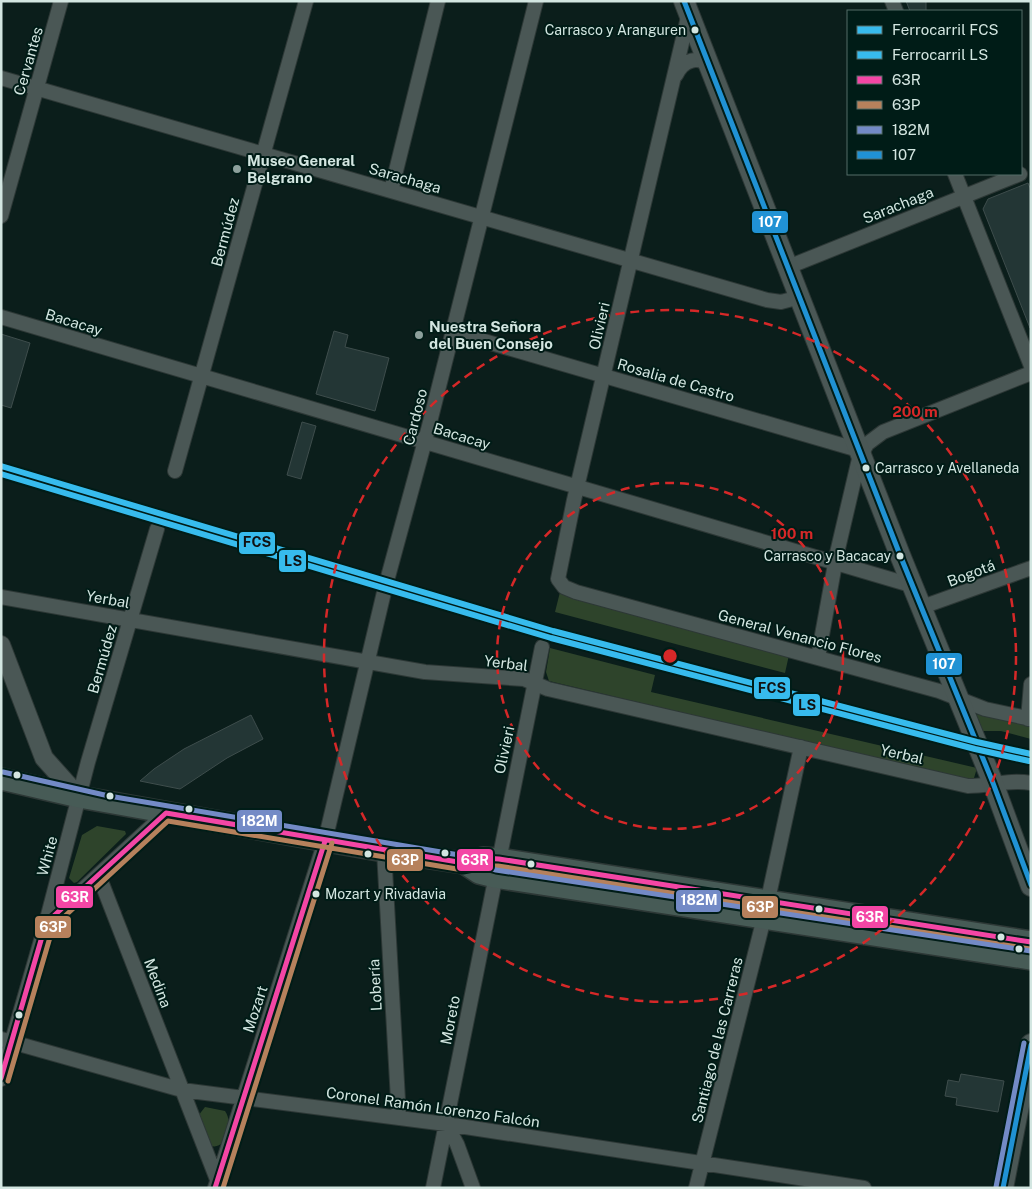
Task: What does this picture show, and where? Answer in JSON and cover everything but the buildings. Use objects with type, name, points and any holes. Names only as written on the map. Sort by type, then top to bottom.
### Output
[{"type":"main road","points":[[687,7],[993,783],[1031,886]]},
{"type":"main road","points":[[1,779],[79,797],[166,813],[464,863],[479,873],[497,868],[766,909],[1031,942]]},
{"type":"main road","points":[[766,909],[1031,959]]},
{"type":"main road","points":[[1006,1184],[1031,1044]]},
{"type":"street","name":"Cervantes","points":[[1,216],[61,1]]},
{"type":"street","name":"Bermúdez","points":[[175,471],[306,1]]},
{"type":"street","points":[[391,191],[438,1]]},
{"type":"street","name":"Cardoso","points":[[325,841],[385,588],[425,442],[536,1]]},
{"type":"street","name":"Olivieri","points":[[560,583],[558,575],[578,487],[676,75],[687,7]]},
{"type":"street","points":[[676,75],[684,63],[693,60],[703,61],[711,68]]},
{"type":"street","name":"Sarachaga","points":[[1,78],[767,300],[782,302],[800,297]]},
{"type":"street","points":[[955,175],[1031,366]]},
{"type":"street","name":"Sarachaga","points":[[788,267],[1017,175]]},
{"type":"street","name":"Bacacay","points":[[1,317],[914,586]]},
{"type":"street","name":"Rosalia de Castro","points":[[453,332],[862,452]]},
{"type":"street","points":[[818,657],[835,564],[862,452],[867,444],[883,432],[1031,373]]},
{"type":"street","name":"Bermúdez","points":[[79,797],[156,529]]},
{"type":"street","name":"Bogotá","points":[[922,607],[1031,568]]},
{"type":"street","name":"General Venancio Flores","points":[[560,583],[564,587],[576,592],[818,657],[960,699],[985,710],[1029,719]]},
{"type":"street","name":"Yerbal","points":[[1,597],[425,672],[524,679],[548,689],[968,786],[1017,780],[1031,783]]},
{"type":"street","points":[[1,644],[44,758],[79,797]]},
{"type":"street","name":"Olivieri","points":[[497,868],[542,647]]},
{"type":"street","points":[[1029,719],[1031,684]]},
{"type":"street","name":"Santiago de las Carreras","points":[[696,1188],[766,909],[801,748]]},
{"type":"street","name":"White","points":[[1,1079],[7,1040],[46,923],[79,797]]},
{"type":"street","points":[[46,923],[166,813]]},
{"type":"street","name":"Mozart","points":[[217,1185],[325,841]]},
{"type":"street","name":"Lobería","points":[[384,851],[399,1118]]},
{"type":"street","name":"Moreto","points":[[433,1188],[497,868]]},
{"type":"street","name":"Medina","points":[[99,876],[217,1185]]},
{"type":"street","name":"Coronel Ramón Lorenzo Falcón","points":[[7,1040],[182,1090],[446,1124],[859,1187]]},
{"type":"street","points":[[446,1124],[457,1144],[473,1188]]},
{"type":"green space","points":[[560,592],[789,655],[785,673],[555,612]]},
{"type":"green space","points":[[550,648],[655,675],[651,692],[977,768],[974,778],[965,780],[549,681],[546,672]]},
{"type":"green space","points":[[981,713],[1031,724],[1031,739],[1001,731],[983,731],[976,715]]},
{"type":"green space","points":[[97,826],[125,831],[126,834],[74,883],[69,878],[82,835]]},
{"type":"green space","points":[[205,1107],[225,1111],[229,1121],[229,1128],[225,1139],[217,1146],[211,1146],[198,1116]]},
{"type":"rail line","name":"FCS","points":[[1,466],[553,631],[977,742],[1031,754]]},
{"type":"rail line","name":"LS","points":[[1,474],[551,638],[975,749],[1029,761]]},
{"type":"transit line","name":"107","points":[[684,1],[900,555],[993,783],[1031,885]]},
{"type":"transit line","name":"182M","points":[[3,772],[109,796],[465,856],[482,866],[496,870],[1031,951]]},
{"type":"transit line","name":"63R","points":[[1,1078],[46,923],[166,813],[464,863],[483,858],[499,859],[1031,942]]},
{"type":"transit line","name":"63P","points":[[8,1081],[53,927],[168,821],[463,870],[484,866],[498,866],[1030,949]]},
{"type":"transit line","name":"63R","points":[[215,1188],[325,841]]},
{"type":"transit line","name":"63P","points":[[223,1188],[332,843]]},
{"type":"transit line","name":"182M","points":[[996,1187],[1024,1043]]},
{"type":"transit line","name":"107","points":[[1003,1188],[1031,1045]]},
{"type":"place","name":"Carrasco y Aranguren","points":[[695,30]]},
{"type":"place","name":"Museo General Belgrano","points":[[237,169]]},
{"type":"place","name":"Nuestra Señora del Buen Consejo","points":[[419,335]]},
{"type":"place","name":"Carrasco y Avellaneda","points":[[866,468]]},
{"type":"place","name":"Carrasco y Bacacay","points":[[900,556]]},
{"type":"place","name":"Mozart y Rivadavia","points":[[316,894]]}]
